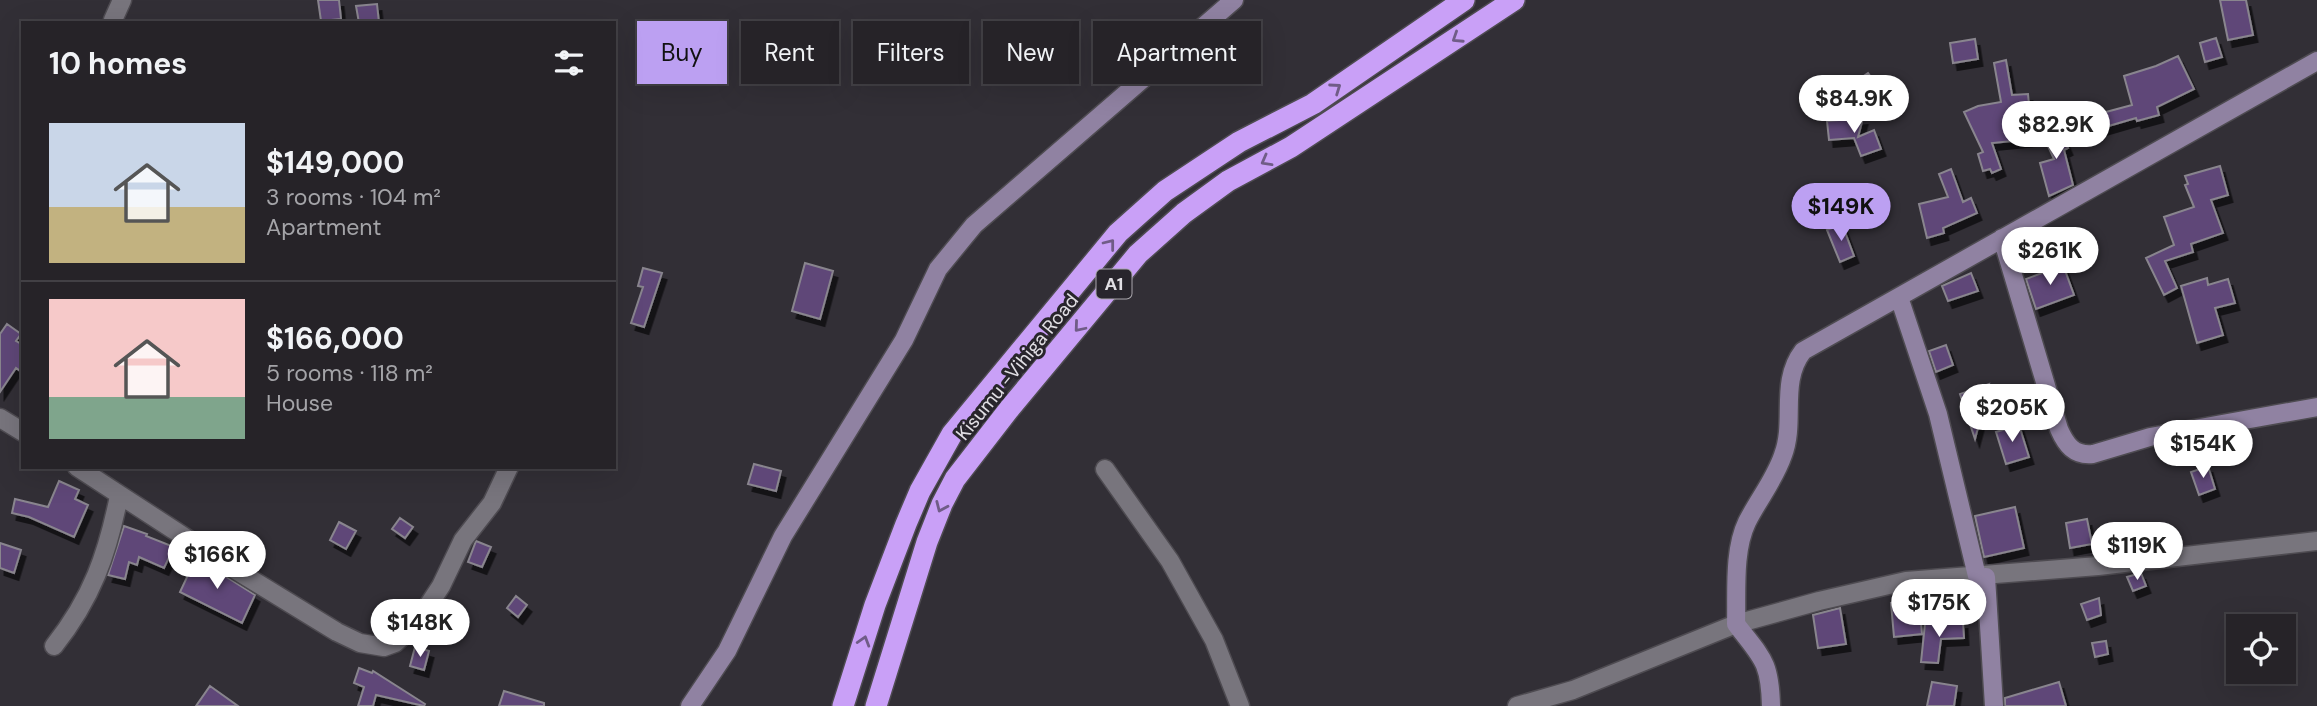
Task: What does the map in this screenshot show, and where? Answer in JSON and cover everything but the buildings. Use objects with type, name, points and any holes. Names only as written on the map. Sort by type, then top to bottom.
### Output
[{"type":"highway","name":"Kisumu -Vihiga Road","points":[[843,706],[875,605],[911,513],[920,491],[952,434],[1118,233],[1177,183],[1239,142],[1313,104],[1464,0]]},
{"type":"highway","name":"Kisumu -Vihiga Road","points":[[876,706],[927,542],[955,479],[1010,408],[1138,254],[1184,213],[1228,181],[1291,147],[1514,0]]},
{"type":"street","points":[[113,20],[122,0]]},
{"type":"street","points":[[690,706],[727,651],[783,536],[904,340],[938,269],[974,225],[1234,0]]},
{"type":"street","points":[[1771,706],[1769,679],[1763,656],[1736,624],[1739,554],[1746,524],[1783,456],[1788,435],[1789,389],[1794,362],[1803,351],[2317,61]]},
{"type":"street","points":[[2002,237],[2059,429],[2068,446],[2074,451],[2093,454],[2150,437],[2317,407]]},
{"type":"street","points":[[1899,297],[1938,414],[1982,576],[1994,706]]},
{"type":"street","points":[[0,418],[21,431]]},
{"type":"street","points":[[80,469],[337,632],[360,643],[384,648],[395,643],[416,624],[441,586],[463,540],[492,503],[508,469]]},
{"type":"street","points":[[1105,469],[1170,561],[1214,640],[1240,706]]},
{"type":"street","points":[[54,646],[67,630],[95,583],[120,496]]},
{"type":"street","points":[[1517,706],[1573,690],[1736,624],[1906,581],[2262,549],[2317,541]]}]
